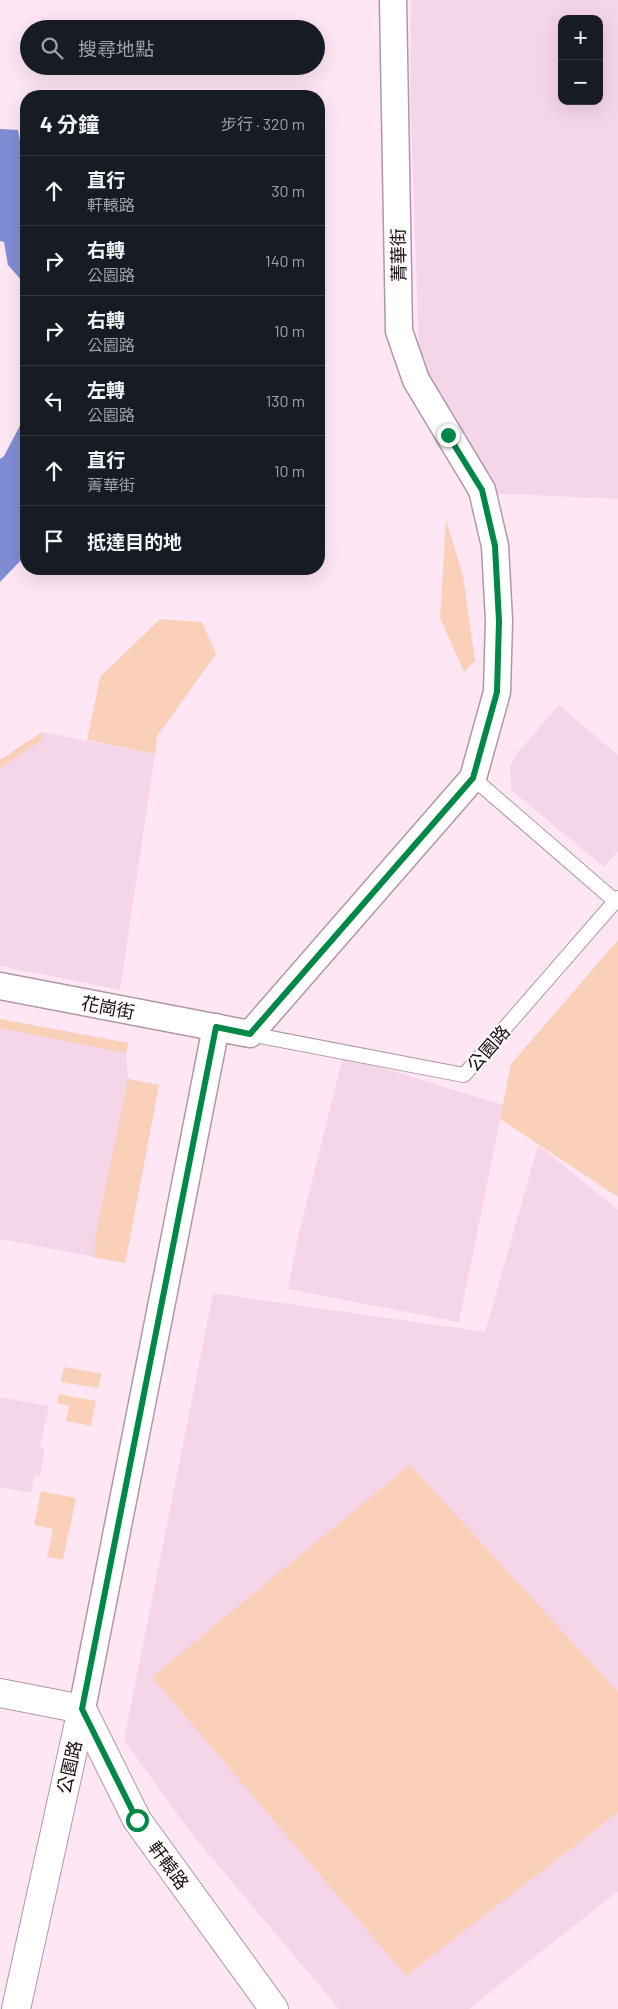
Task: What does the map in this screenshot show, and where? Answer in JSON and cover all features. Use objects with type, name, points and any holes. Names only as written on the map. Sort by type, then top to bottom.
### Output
[{"type":"street","name":"菁華街","points":[[393,0],[399,331],[416,380],[482,490],[495,546],[499,621],[497,692],[473,778]]},
{"type":"street","points":[[250,1034],[473,778]]},
{"type":"street","name":"花崗街","points":[[0,986],[216,1027]]},
{"type":"street","name":"公園路","points":[[16,2009],[82,1709],[216,1027],[250,1034]]},
{"type":"street","points":[[0,1693],[82,1709]]},
{"type":"street","name":"軒轅路","points":[[82,1709],[137,1820],[274,2009]]},
{"type":"lane","name":"公園路","points":[[250,1034],[464,1075],[617,899],[473,778]]},
{"type":"shaded area","points":[[411,0],[618,0],[618,499],[489,493],[420,377],[410,96]]},
{"type":"shaded area","points":[[446,520],[463,576],[475,661],[464,672],[440,618]]},
{"type":"shaded area","points":[[160,619],[202,622],[216,654],[157,736],[155,754],[87,740],[100,677]]},
{"type":"shaded area","points":[[559,705],[618,755],[618,851],[604,867],[511,790],[510,767],[515,756]]},
{"type":"shaded area","points":[[42,732],[155,754],[120,990],[0,966],[0,760]]},
{"type":"shaded area","points":[[42,732],[41,741],[0,768],[0,760]]},
{"type":"shaded area","points":[[618,940],[618,1197],[500,1119],[511,1064]]},
{"type":"shaded area","points":[[0,1019],[128,1043],[126,1053],[128,1079],[159,1085],[125,1263],[1,1239],[0,1244]]},
{"type":"shaded area","points":[[0,1019],[128,1043],[126,1053],[0,1028]]},
{"type":"shaded area","points":[[343,1056],[503,1105],[459,1322],[288,1289],[298,1237]]},
{"type":"shaded area","points":[[128,1079],[159,1085],[125,1263],[94,1257],[97,1244],[94,1243]]},
{"type":"shaded area","points":[[538,1145],[618,1210],[618,1891],[469,2009],[339,2009],[190,1832],[124,1740],[213,1293],[485,1332]]},
{"type":"shaded area","points":[[64,1367],[102,1374],[98,1388],[61,1382]]},
{"type":"shaded area","points":[[59,1394],[96,1401],[91,1426],[66,1421],[69,1406],[57,1403]]},
{"type":"shaded area","points":[[0,1397],[49,1406],[40,1447],[45,1449],[40,1476],[34,1475],[31,1493],[0,1487]]},
{"type":"shaded area","points":[[410,1465],[618,1692],[618,1812],[406,1976],[152,1677]]},
{"type":"shaded area","points":[[41,1491],[76,1498],[63,1560],[47,1557],[53,1529],[34,1525]]},
{"type":"water","points":[[0,129],[18,130],[20,141],[20,279],[8,265],[4,242],[0,241]]},
{"type":"water","points":[[20,426],[20,561],[0,582],[0,459],[4,456]]},
{"type":"route","points":[[137,1820],[82,1709],[216,1027],[250,1034],[473,778],[497,692],[499,621],[495,546],[482,490],[448,435]]}]
